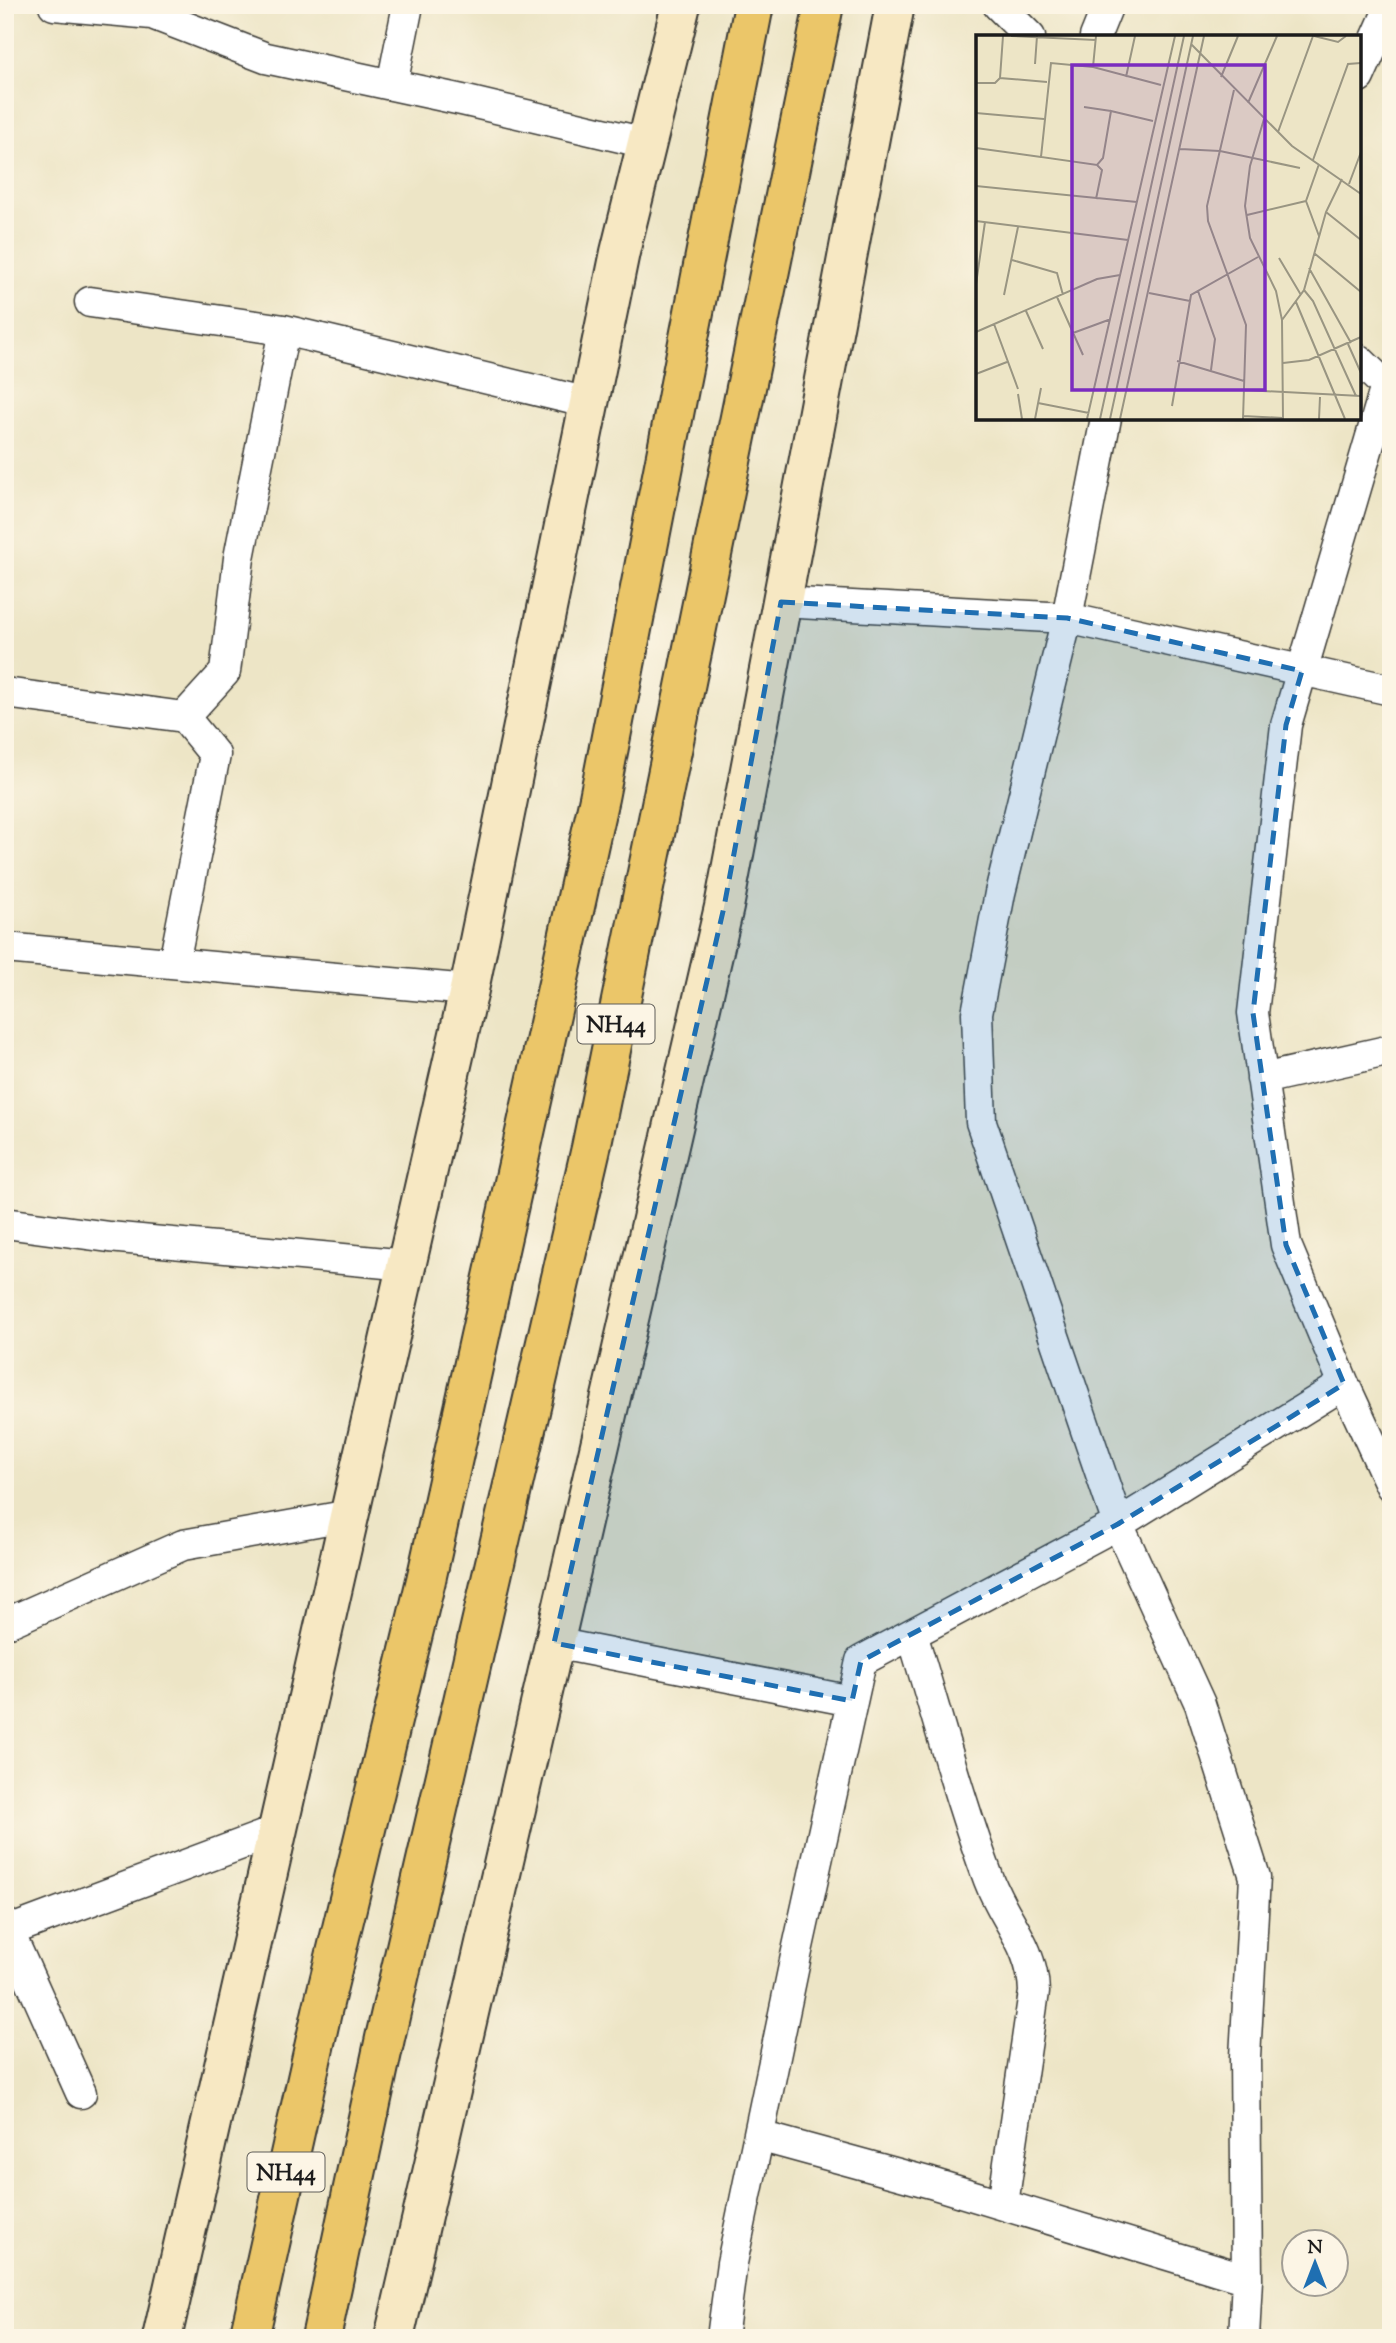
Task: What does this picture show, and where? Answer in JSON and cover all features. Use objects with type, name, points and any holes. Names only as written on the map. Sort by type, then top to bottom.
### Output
[{"type":"highway","name":"NH44","points":[[249,2338],[323,2007],[426,1580],[598,798],[754,5]]},
{"type":"highway","name":"NH44","points":[[321,2338],[385,2038],[591,1147],[824,5]]},
{"type":"street","points":[[54,5],[152,10],[266,58],[646,143]]},
{"type":"street","points":[[392,85],[408,5]]},
{"type":"street","points":[[162,2338],[469,990],[620,252],[681,5]]},
{"type":"street","points":[[394,2338],[724,907],[895,5]]},
{"type":"street","points":[[998,5],[1028,35]]},
{"type":"street","points":[[1097,35],[1108,5]]},
{"type":"street","points":[[1361,73],[1391,5]]},
{"type":"street","points":[[90,302],[284,330],[589,403]]},
{"type":"street","points":[[184,717],[225,672],[239,558],[284,330]]},
{"type":"street","points":[[1361,362],[1388,388],[1286,725],[1252,1013],[1286,1245],[1344,1384],[1391,1486]]},
{"type":"street","points":[[1106,420],[1067,618],[1000,893],[977,1013],[981,1122],[1118,1524],[1200,1704],[1255,1877],[1245,2057],[1247,2279],[1244,2338]]},
{"type":"street","points":[[781,603],[1067,618],[1391,690]]},
{"type":"street","points":[[5,693],[184,717],[215,755],[173,963]]},
{"type":"street","points":[[5,948],[469,990]]},
{"type":"street","points":[[1262,1079],[1391,1050]]},
{"type":"street","points":[[5,1223],[109,1237],[407,1265]]},
{"type":"street","points":[[722,2338],[732,2263],[860,1661],[1118,1524],[1344,1384]]},
{"type":"street","points":[[5,1624],[183,1545],[350,1515]]},
{"type":"street","points":[[912,1634],[989,1882],[1022,1941],[1034,1976],[1034,1993],[1003,2204]]},
{"type":"street","points":[[554,1643],[852,1701]]},
{"type":"street","points":[[81,2094],[7,1927],[279,1830]]},
{"type":"street","points":[[759,2136],[1003,2204],[1247,2279]]},
{"type":"highlighted area","points":[[781,602],[1067,618],[1302,671],[1286,725],[1253,1013],[1286,1245],[1344,1384],[1118,1524],[861,1661],[852,1701],[554,1643],[724,907]]}]
